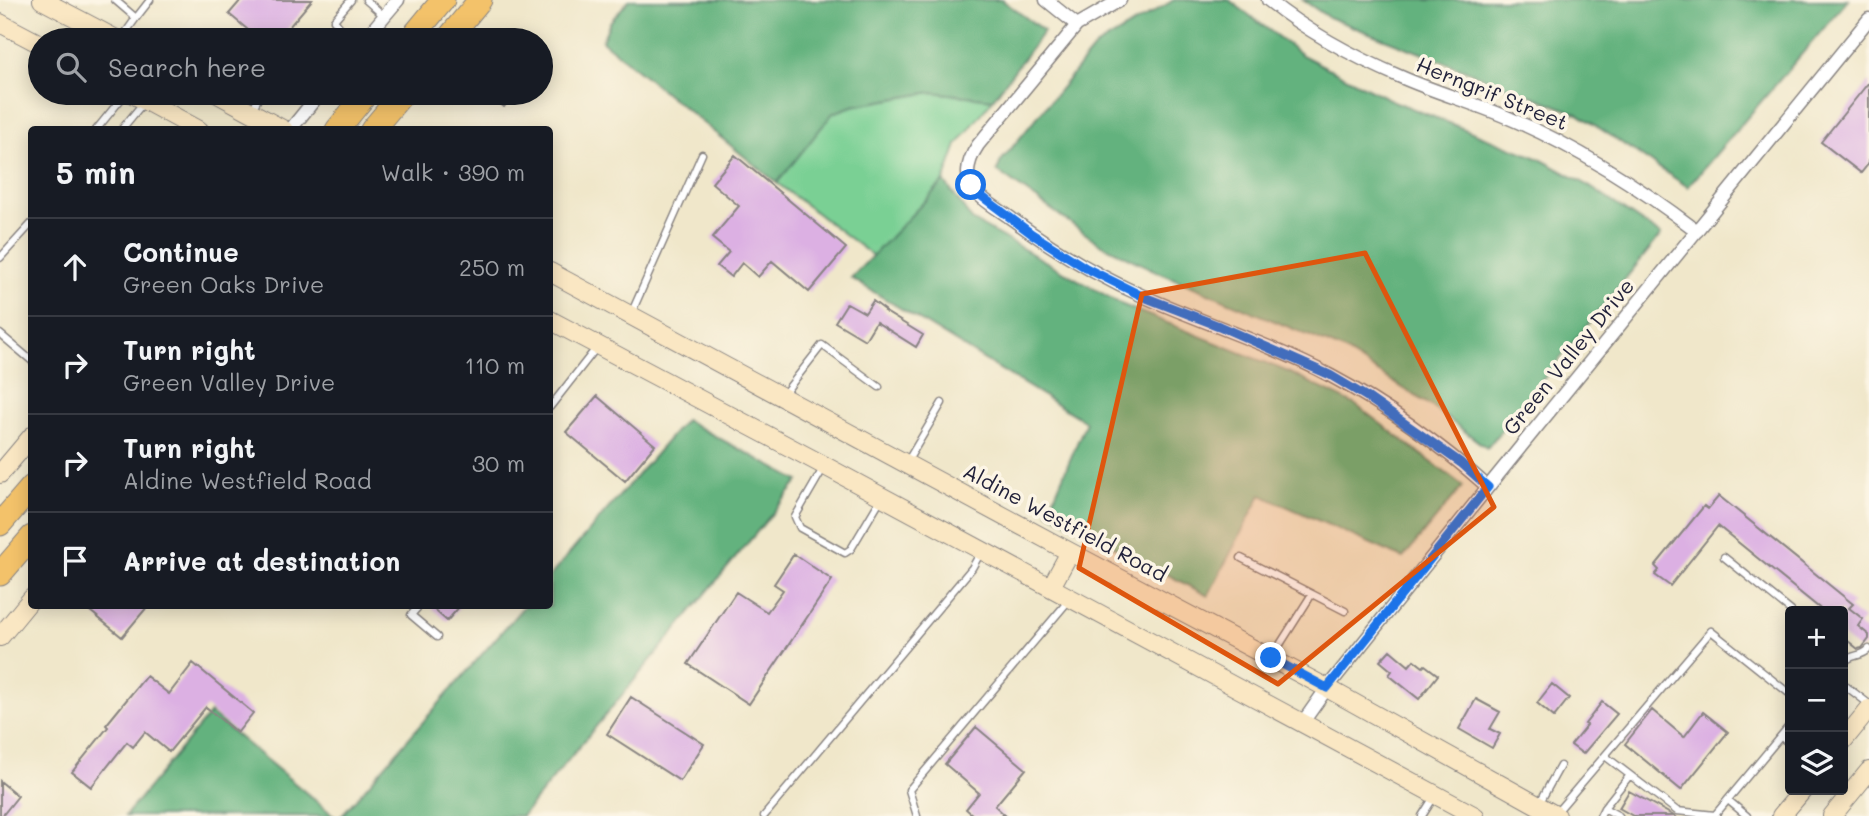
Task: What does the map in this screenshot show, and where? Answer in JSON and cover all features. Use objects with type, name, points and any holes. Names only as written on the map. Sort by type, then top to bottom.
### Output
[{"type":"highway","points":[[420,28],[443,0]]},
{"type":"highway","points":[[457,28],[480,0]]},
{"type":"highway","points":[[340,126],[357,105]]},
{"type":"highway","points":[[375,126],[393,105]]},
{"type":"highway","points":[[0,524],[28,492]]},
{"type":"highway","points":[[0,574],[28,542]]},
{"type":"main road","points":[[41,0],[96,28]]},
{"type":"main road","points":[[0,23],[28,38]]},
{"type":"main road","points":[[153,105],[192,126]]},
{"type":"main road","points":[[238,105],[277,126]]},
{"type":"main road","name":"Aldine Westfield Road","points":[[553,274],[1327,688],[1556,815]]},
{"type":"main road","points":[[553,322],[1475,816]]},
{"type":"main road","points":[[0,474],[28,441]]},
{"type":"main road","points":[[1051,587],[1070,552]]},
{"type":"main road","points":[[0,637],[28,603]]},
{"type":"main road","points":[[1848,734],[1869,707]]},
{"type":"main road","points":[[1832,816],[1869,771]]},
{"type":"main road","points":[[1781,816],[1799,795]]},
{"type":"street","points":[[374,28],[398,0]]},
{"type":"street","points":[[1046,0],[1077,25]]},
{"type":"street","points":[[1120,0],[1077,25],[978,145],[970,158],[971,185],[980,195],[1032,234],[1086,268],[1144,297],[1219,326],[1330,375],[1424,435],[1488,487]]},
{"type":"street","name":"Herngrif Street","points":[[1268,0],[1315,34],[1401,77],[1551,137],[1648,194],[1697,231]]},
{"type":"street","name":"Green Valley Drive","points":[[1303,722],[1327,688],[1488,487],[1869,19]]},
{"type":"street","points":[[293,126],[310,105]]},
{"type":"lane","points":[[115,0],[136,18]]},
{"type":"lane","points":[[128,28],[150,0]]},
{"type":"lane","points":[[340,28],[334,20],[351,0]]},
{"type":"lane","points":[[366,0],[384,16]]},
{"type":"lane","points":[[100,126],[123,105]]},
{"type":"lane","points":[[122,126],[130,105]]},
{"type":"lane","points":[[251,112],[255,105]]},
{"type":"lane","points":[[631,315],[702,154]]},
{"type":"lane","points":[[0,258],[28,227]]},
{"type":"lane","points":[[0,334],[28,358]]},
{"type":"lane","points":[[782,397],[822,345],[880,387]]},
{"type":"lane","points":[[553,403],[599,346]]},
{"type":"lane","points":[[906,463],[942,403]]},
{"type":"lane","points":[[825,466],[795,517],[800,528],[845,553],[851,549],[883,497]]},
{"type":"lane","points":[[764,816],[972,568],[982,550]]},
{"type":"lane","points":[[1724,557],[1785,606]]},
{"type":"lane","points":[[1241,558],[1345,611]]},
{"type":"lane","points":[[1271,658],[1312,594]]},
{"type":"lane","points":[[917,816],[909,790],[1071,598]]},
{"type":"lane","points":[[416,609],[411,615],[437,637]]},
{"type":"lane","points":[[1556,815],[1711,631],[1785,690]]},
{"type":"lane","points":[[1848,657],[1865,654],[1869,649]]},
{"type":"lane","points":[[1848,688],[1869,707]]},
{"type":"lane","points":[[1605,756],[1677,811],[1715,816],[1785,732]]},
{"type":"lane","points":[[1781,737],[1785,740]]},
{"type":"lane","points":[[1538,805],[1560,766]]},
{"type":"lane","points":[[1600,816],[1630,775]]},
{"type":"lane","points":[[1422,816],[1436,794]]},
{"type":"lane","points":[[1728,800],[1742,815]]},
{"type":"lane","points":[[1604,808],[1619,816]]},
{"type":"highlighted area","points":[[1365,253],[1494,507],[1278,684],[1079,568],[1142,294]]},
{"type":"green space","points":[[629,0],[1002,0],[1044,31],[993,99],[932,92],[852,106],[833,113],[777,183],[602,41],[610,22]]},
{"type":"green space","points":[[1174,0],[1229,0],[1302,55],[1391,100],[1540,159],[1586,184],[1661,235],[1487,448],[1431,406],[1343,350],[1156,271],[1100,244],[997,171],[1001,161],[1095,47]]},
{"type":"green space","points":[[1303,0],[1848,0],[1688,187],[1578,114],[1328,17]]},
{"type":"green space","points":[[932,92],[993,99],[957,145],[944,181],[873,256],[777,183],[833,113],[852,106]]},
{"type":"green space","points":[[944,181],[972,220],[1123,305],[1286,371],[1356,405],[1463,486],[1403,558],[1261,495],[1208,596],[1048,512],[1086,422],[851,278]]},
{"type":"green space","points":[[685,420],[799,481],[522,816],[341,816],[521,609],[553,609],[553,573]]},
{"type":"green space","points":[[210,713],[334,816],[125,816]]},
{"type":"building","points":[[241,0],[312,0],[288,28],[246,28],[229,14]]},
{"type":"building","points":[[1869,82],[1869,163],[1861,173],[1821,142]]},
{"type":"building","points":[[735,155],[846,248],[809,292],[772,261],[758,277],[742,263],[731,277],[717,266],[729,252],[712,238],[739,206],[712,183]]},
{"type":"building","points":[[873,301],[923,335],[916,347],[876,322],[865,340],[835,322],[847,303],[865,313]]},
{"type":"building","points":[[597,396],[655,445],[625,481],[566,432]]},
{"type":"building","points":[[1719,496],[1853,604],[1849,608],[1863,619],[1858,626],[1869,635],[1862,648],[1858,649],[1848,641],[1848,606],[1817,606],[1718,526],[1670,586],[1655,575],[1659,570],[1655,566],[1704,506],[1708,509]]},
{"type":"building","points":[[794,554],[832,580],[749,704],[688,664],[736,592],[767,612],[783,590],[774,584]]},
{"type":"building","points":[[88,609],[145,609],[122,637]]},
{"type":"building","points":[[433,609],[457,609],[447,621]]},
{"type":"building","points":[[1390,650],[1409,666],[1414,660],[1438,675],[1419,699],[1389,675],[1392,671],[1380,661]]},
{"type":"building","points":[[193,663],[253,713],[237,733],[206,707],[169,752],[145,732],[133,747],[127,742],[91,787],[72,772],[146,676],[169,694]]},
{"type":"building","points":[[1552,684],[1569,698],[1554,717],[1537,703]]},
{"type":"building","points":[[631,697],[704,744],[680,781],[607,734]]},
{"type":"building","points":[[1476,699],[1500,712],[1490,729],[1500,734],[1492,748],[1459,729]]},
{"type":"building","points":[[1602,702],[1617,714],[1583,754],[1571,745]]},
{"type":"building","points":[[1652,710],[1684,737],[1703,712],[1728,732],[1681,790],[1625,744]]},
{"type":"building","points":[[976,727],[1026,769],[995,806],[1006,816],[974,816],[966,809],[979,793],[945,764]]},
{"type":"building","points":[[0,781],[18,796],[2,816],[0,816]]},
{"type":"building","points":[[1629,791],[1674,816],[1633,816],[1619,808]]},
{"type":"route","points":[[971,185],[980,195],[1032,234],[1086,268],[1144,297],[1219,326],[1330,375],[1415,429],[1488,487],[1327,688],[1271,658]]}]
